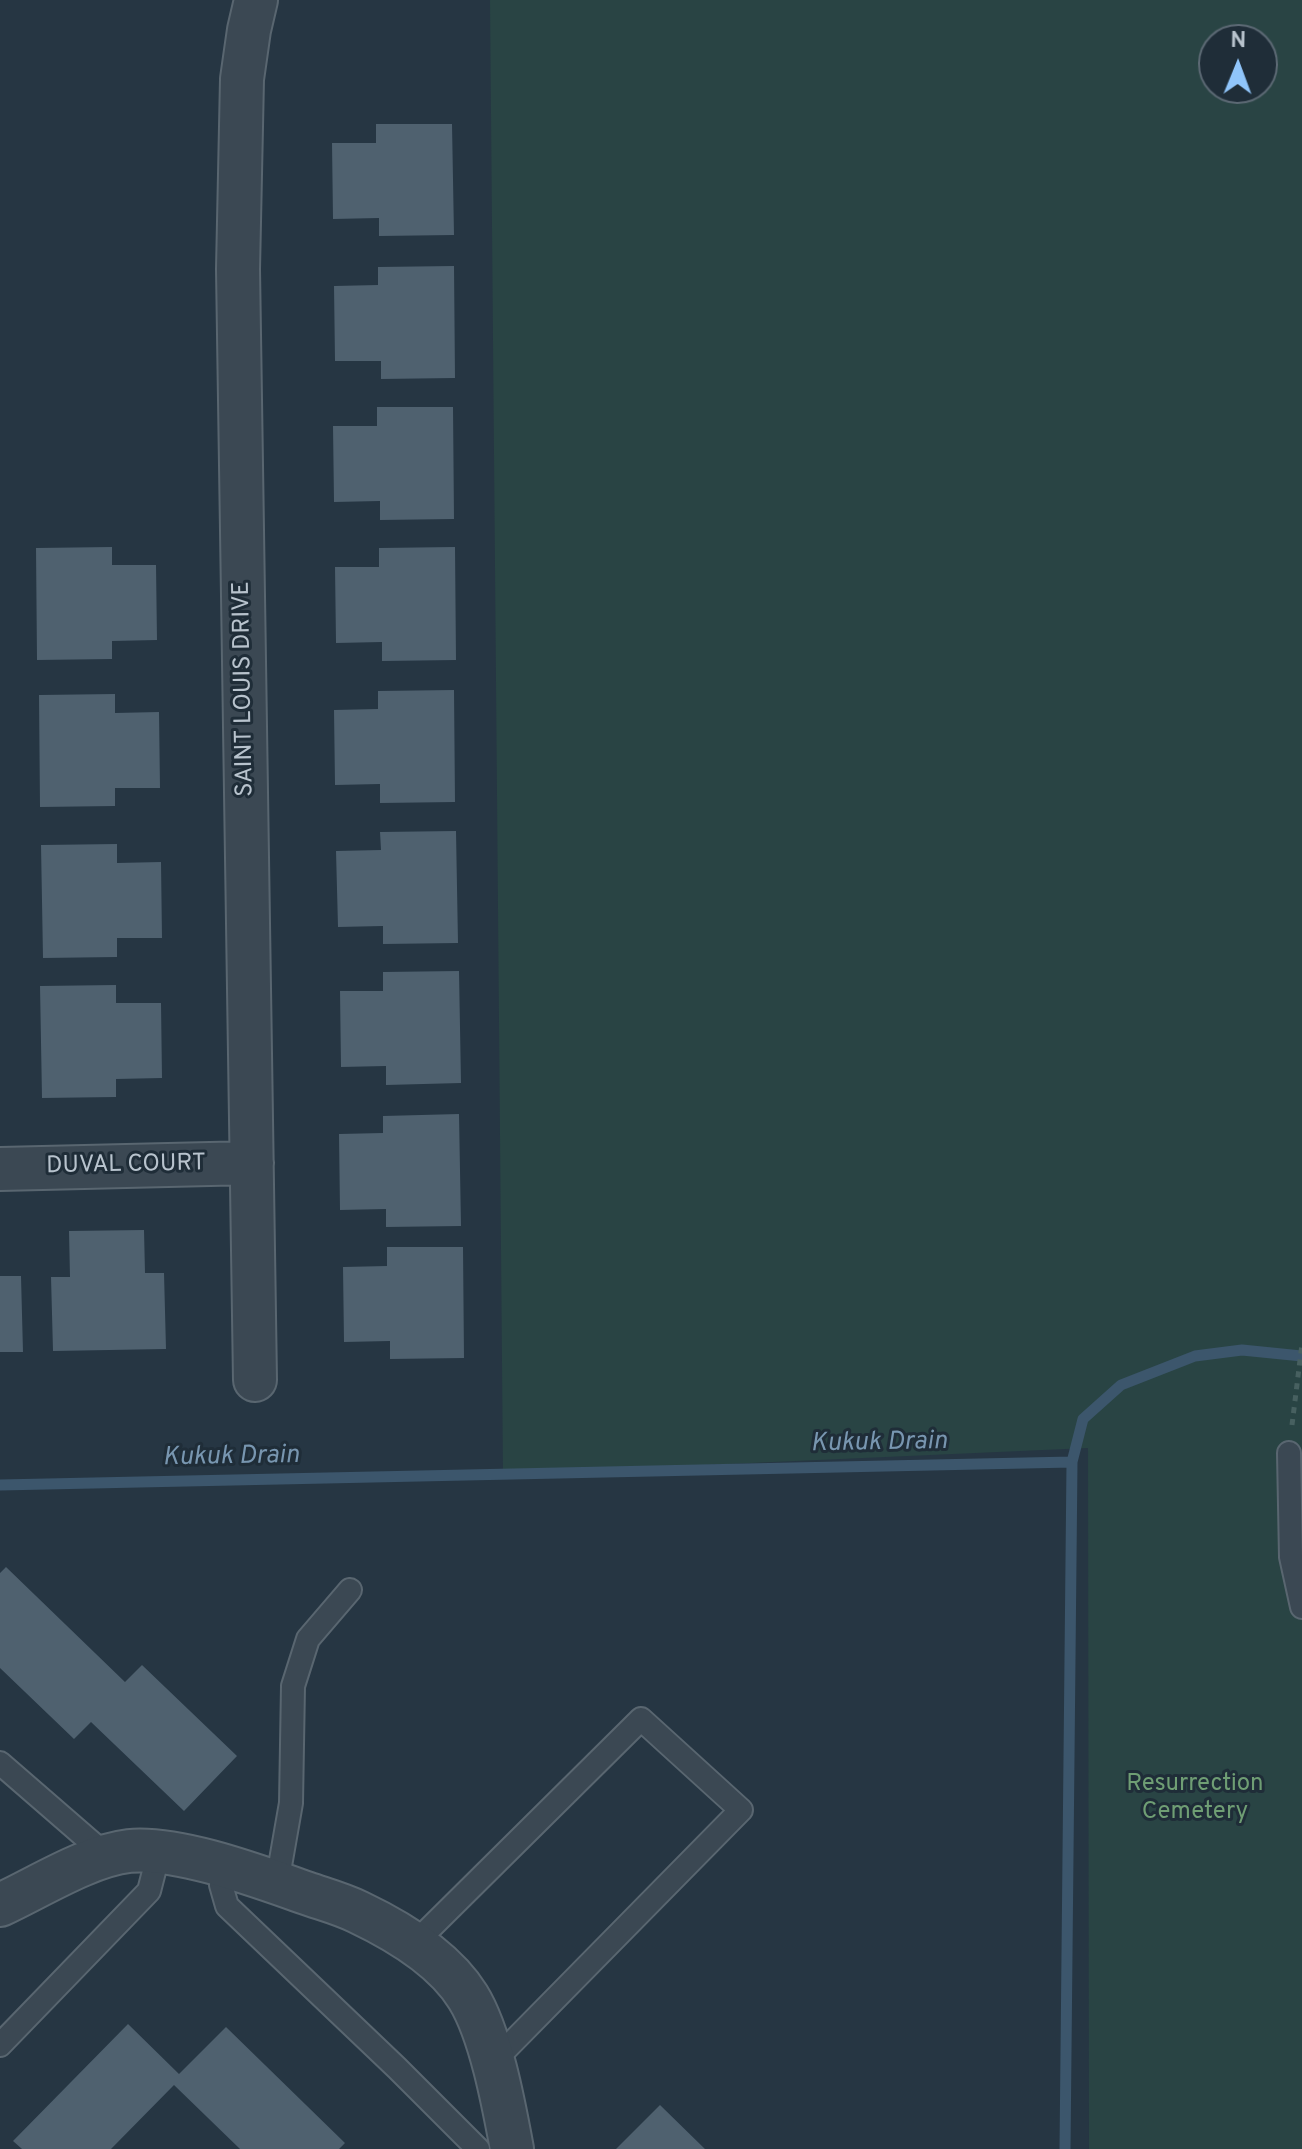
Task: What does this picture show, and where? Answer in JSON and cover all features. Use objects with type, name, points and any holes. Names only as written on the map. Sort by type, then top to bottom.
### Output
[{"type":"street","name":"SAINT LOUIS DRIVE","points":[[255,1380],[238,269],[242,79],[256,0]]},
{"type":"street","name":"DUVAL COURT","points":[[0,1169],[252,1163]]},
{"type":"street","points":[[0,1905],[106,1855],[132,1851],[159,1852],[226,1866],[357,1911],[414,1944],[445,1969],[467,1996],[479,2021],[492,2063],[512,2149]]},
{"type":"lane","points":[[1289,1453],[1291,1557],[1302,1607]]},
{"type":"lane","points":[[277,1883],[291,1803],[293,1686],[308,1639],[350,1590]]},
{"type":"lane","points":[[414,1944],[641,1719],[741,1810],[492,2063]]},
{"type":"lane","points":[[0,1763],[106,1855]]},
{"type":"lane","points":[[0,2045],[149,1891],[159,1852]]},
{"type":"lane","points":[[226,1866],[221,1885],[227,1906],[478,2149]]},
{"type":"path","points":[[1289,1453],[1302,1344]]},
{"type":"green space","name":"Resurrection Cemetery","points":[[490,0],[1302,0],[1302,2149],[1089,2149],[1088,1448],[503,1474]]},
{"type":"building","points":[[376,124],[452,124],[454,235],[379,236],[379,218],[333,219],[332,143],[376,143]]},
{"type":"building","points":[[454,266],[455,378],[381,379],[381,361],[335,361],[334,286],[378,285],[378,267]]},
{"type":"building","points":[[377,407],[453,407],[454,519],[380,520],[380,501],[334,502],[333,426],[377,426]]},
{"type":"building","points":[[112,547],[112,565],[156,565],[157,640],[112,641],[112,659],[37,660],[36,548]]},
{"type":"building","points":[[455,547],[456,660],[382,661],[382,642],[336,643],[335,567],[379,567],[379,548]]},
{"type":"building","points":[[454,690],[455,802],[380,803],[380,784],[335,785],[334,710],[378,709],[378,691]]},
{"type":"building","points":[[115,694],[115,713],[159,712],[160,788],[115,788],[115,806],[40,807],[39,695]]},
{"type":"building","points":[[456,831],[458,943],[383,944],[383,926],[338,927],[336,851],[381,850],[380,832]]},
{"type":"building","points":[[117,844],[117,863],[161,862],[162,938],[117,938],[117,957],[43,958],[41,845]]},
{"type":"building","points":[[459,971],[461,1083],[386,1085],[386,1066],[341,1067],[340,991],[383,991],[383,972]]},
{"type":"building","points":[[116,985],[116,1003],[161,1003],[162,1078],[116,1079],[116,1097],[42,1098],[40,986]]},
{"type":"building","points":[[459,1114],[461,1226],[386,1227],[386,1209],[340,1210],[339,1134],[383,1133],[383,1116]]},
{"type":"building","points":[[144,1230],[145,1273],[164,1273],[166,1349],[53,1351],[51,1277],[70,1277],[69,1231]]},
{"type":"building","points":[[387,1247],[463,1247],[464,1358],[390,1359],[390,1341],[344,1342],[343,1267],[387,1266]]},
{"type":"building","points":[[0,1276],[21,1276],[23,1352],[0,1352]]},
{"type":"building","points":[[6,1567],[125,1682],[142,1665],[237,1756],[184,1811],[91,1722],[74,1739],[0,1668],[0,1573]]},
{"type":"building","points":[[128,2024],[179,2074],[226,2027],[345,2143],[339,2149],[240,2149],[174,2085],[111,2149],[22,2149],[13,2141]]},
{"type":"building","points":[[660,2105],[705,2149],[616,2149]]},
{"type":"waterway","name":"Kukuk Drain","points":[[1065,2149],[1072,1462],[1083,1419],[1121,1385],[1195,1356],[1242,1350],[1302,1356]]},
{"type":"waterway","name":"Kukuk Drain","points":[[0,1485],[1072,1462]]}]
